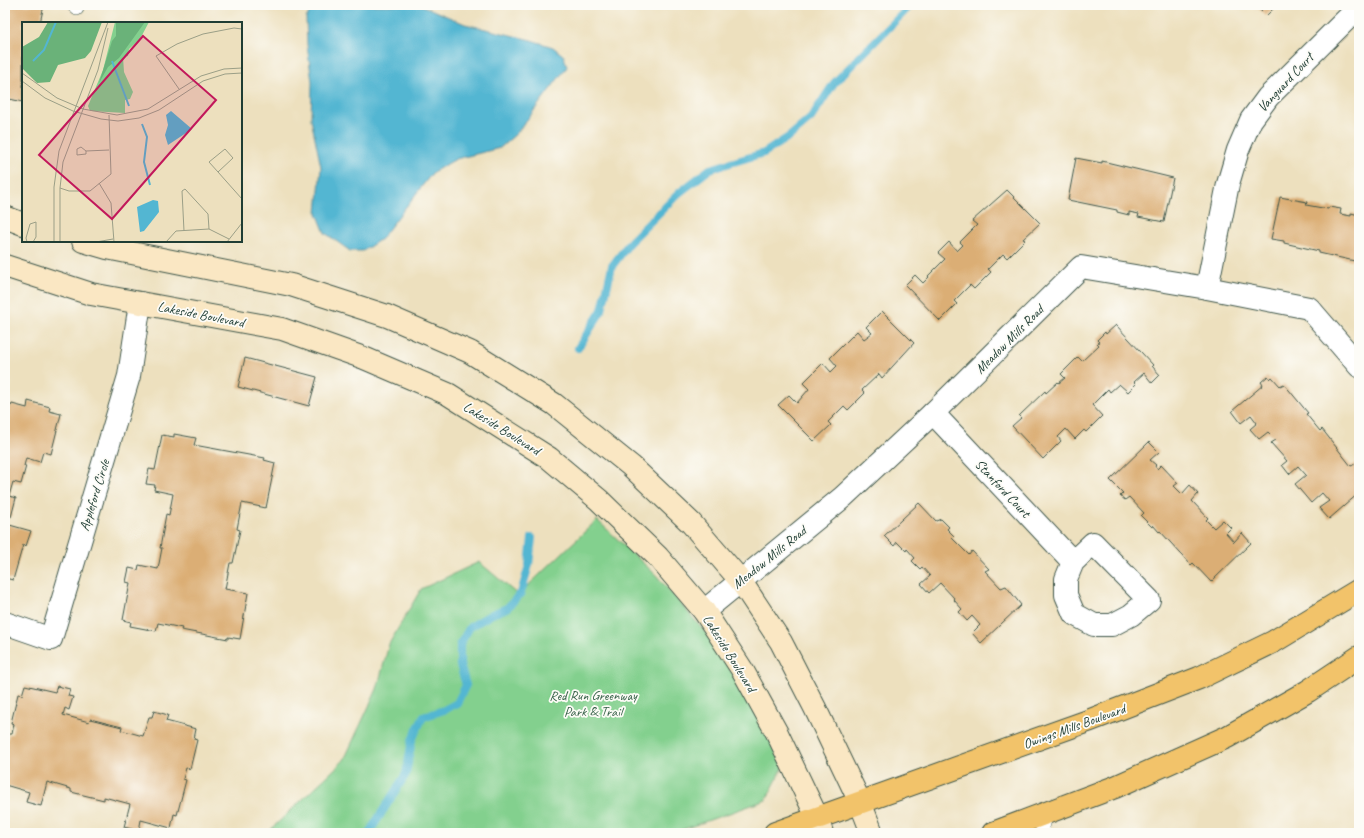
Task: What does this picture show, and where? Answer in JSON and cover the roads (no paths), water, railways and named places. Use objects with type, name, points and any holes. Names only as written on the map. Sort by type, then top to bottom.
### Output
[{"type":"main road","points":[[5,217],[22,224]]},
{"type":"main road","points":[[86,242],[107,248],[291,284],[387,316],[470,352],[554,404],[631,466],[691,523],[740,580],[781,642],[815,708],[860,802],[872,833]]},
{"type":"main road","name":"Lakeside Boulevard","points":[[5,266],[91,294],[282,329],[364,358],[448,394],[549,458],[599,500],[658,557],[704,611],[744,671],[777,733],[820,825]]},
{"type":"main road","name":"Owings Mills Boulevard","points":[[775,833],[820,825],[860,802],[1088,721],[1199,678],[1273,642],[1359,590]]},
{"type":"main road","points":[[993,833],[1044,823],[1115,787],[1227,738],[1308,691],[1359,657]]},
{"type":"street","name":"Vanguard Court","points":[[1208,288],[1228,184],[1238,150],[1251,120],[1273,92],[1359,7]]},
{"type":"street","name":"Meadow Mills Road","points":[[704,611],[843,497],[933,413],[1081,267],[1208,288],[1309,308],[1359,366]]},
{"type":"street","name":"Appleford Circle","points":[[5,623],[51,639],[129,376],[140,303]]},
{"type":"street","name":"Stanford Court","points":[[933,413],[1073,562]]},
{"type":"water","points":[[314,5],[421,5],[465,24],[531,40],[553,47],[564,56],[567,67],[517,133],[500,148],[456,159],[433,172],[381,239],[363,251],[350,251],[325,233],[317,213],[321,167],[311,119],[312,82],[307,45],[306,18]]},
{"type":"waterway","points":[[578,348],[602,310],[612,266],[631,241],[679,193],[710,169],[764,153],[790,136],[811,118],[834,83],[908,8],[909,5]]},
{"type":"waterway","points":[[369,833],[406,774],[412,740],[423,717],[444,710],[457,703],[466,685],[460,665],[460,644],[470,627],[492,614],[507,608],[521,593],[529,565],[532,538]]},
{"type":"park label","name":"Red Run Greenway Park & Trail","points":[[593,704]]}]
